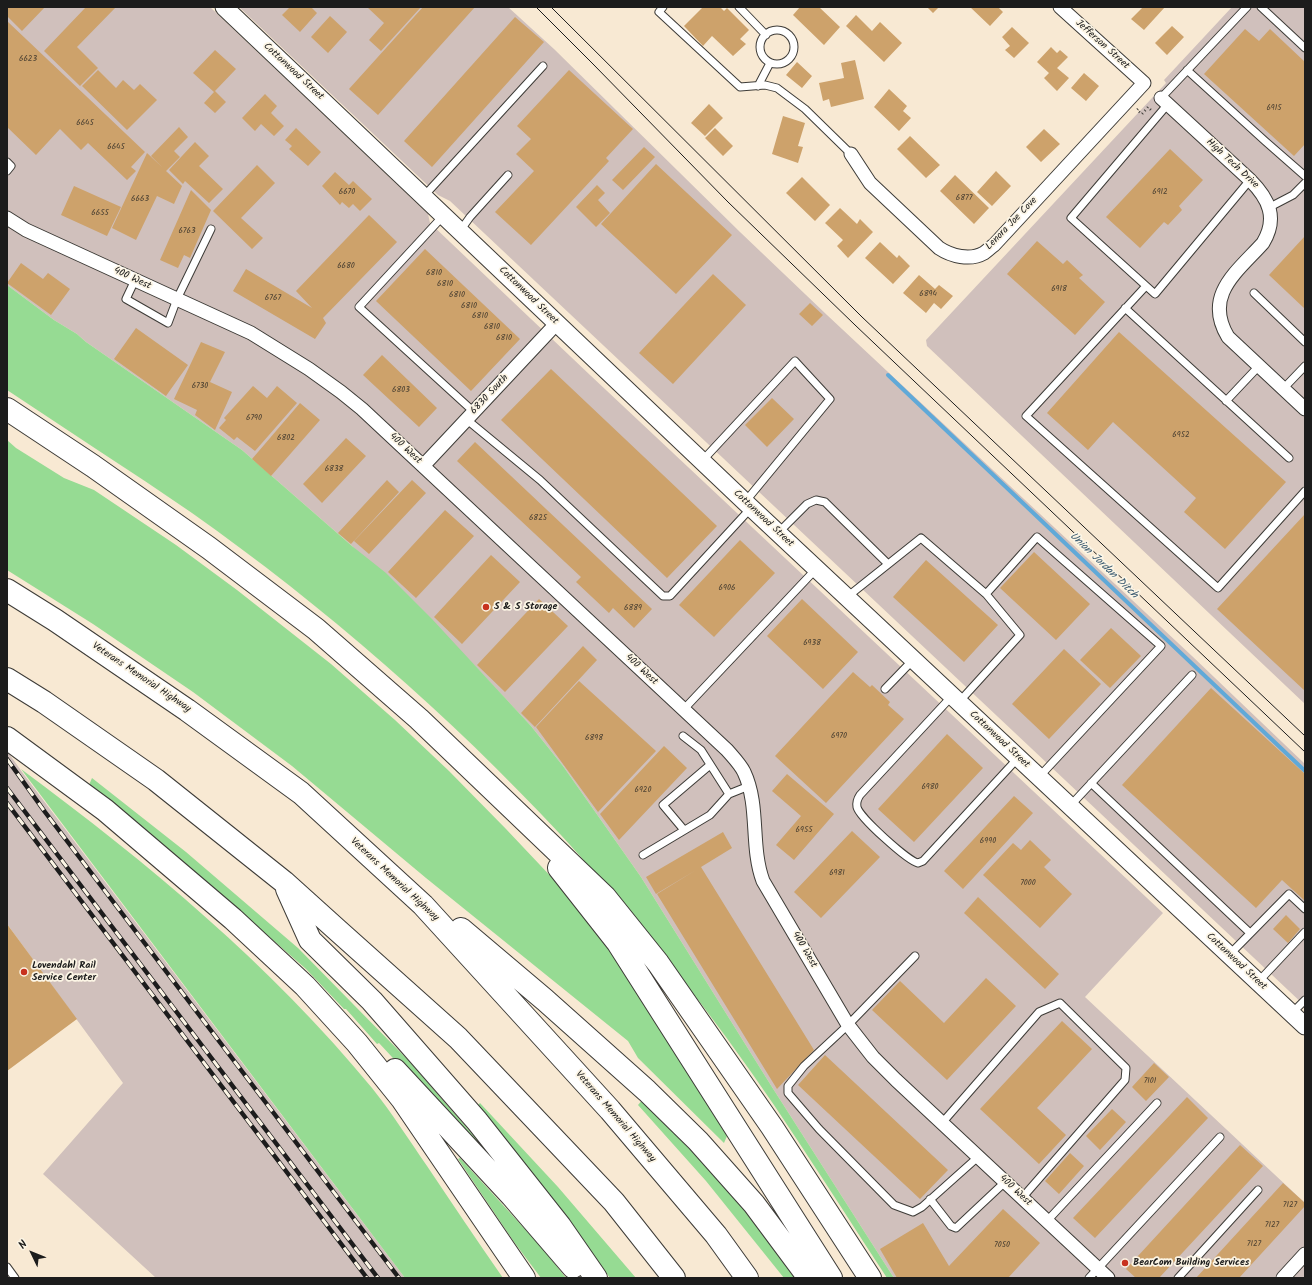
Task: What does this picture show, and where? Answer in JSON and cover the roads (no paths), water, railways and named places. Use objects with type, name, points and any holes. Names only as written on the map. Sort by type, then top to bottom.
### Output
[{"type":"highway","points":[[7,410],[93,466],[209,548],[316,629],[419,719],[605,897],[658,963],[772,1127],[870,1278]]},
{"type":"highway","name":"Veterans Memorial Highway","points":[[7,590],[55,620],[187,710],[301,793],[423,905],[610,1110],[716,1236],[747,1278]]},
{"type":"highway","points":[[7,680],[44,702],[156,780],[284,882],[458,1038],[614,1202],[674,1278]]},
{"type":"highway","points":[[7,738],[105,810],[233,919],[305,986],[348,1023],[387,1061],[527,1213],[582,1278]]},
{"type":"highway","points":[[301,793],[545,1000],[659,1102],[698,1141],[754,1204],[810,1278]]},
{"type":"highway","points":[[504,799],[618,943],[832,1278]]},
{"type":"highway","points":[[284,882],[310,940],[372,1001],[477,1121],[560,1226],[596,1278]]},
{"type":"highway","points":[[305,986],[357,1043],[402,1099],[524,1278]]},
{"type":"street","name":"Cottonwood Street","points":[[224,7],[748,505],[1305,1026]]},
{"type":"street","name":"Jefferson Street","points":[[1060,7],[1144,83]]},
{"type":"street","name":"Lenora Joe Cove","points":[[852,154],[870,183],[944,252],[958,257],[983,254],[994,245],[1144,83]]},
{"type":"street","name":"High Tech Drive","points":[[1165,101],[1259,189],[1270,207]]},
{"type":"street","points":[[1270,207],[1271,219],[1267,236],[1263,243],[1227,284],[1222,292],[1219,309],[1221,322],[1228,337],[1305,409]]},
{"type":"street","name":"400 West","points":[[7,218],[26,230],[251,333],[309,369],[341,392],[362,409],[684,709],[736,760],[744,771],[749,786],[757,861],[763,881],[848,1025],[873,1057],[1047,1221],[1094,1273],[1108,1278]]},
{"type":"street","name":"6830 South","points":[[423,466],[556,324]]},
{"type":"street","points":[[1283,1278],[1305,1254]]},
{"type":"lane","points":[[664,7],[659,12],[740,87],[765,85],[777,88],[805,109],[852,154]]},
{"type":"lane","points":[[739,7],[766,34]]},
{"type":"lane","points":[[1247,7],[1187,70],[1165,101],[1071,218],[1156,294],[1250,180]]},
{"type":"lane","points":[[1261,7],[1305,48]]},
{"type":"lane","points":[[778,30],[785,32],[794,41],[793,54],[789,60],[783,63],[770,63],[761,53],[760,46],[762,40],[766,34],[772,31],[778,30]]},
{"type":"lane","points":[[758,86],[770,63]]},
{"type":"lane","points":[[424,196],[543,66]]},
{"type":"lane","points":[[1187,70],[1305,176]]},
{"type":"lane","points":[[7,162],[12,166],[7,171]]},
{"type":"lane","points":[[460,231],[470,217],[508,175]]},
{"type":"lane","points":[[1270,207],[1293,195],[1305,182]]},
{"type":"lane","points":[[444,215],[359,306],[470,416],[663,596],[670,596],[748,505],[830,399],[795,362],[702,461]]},
{"type":"lane","points":[[135,280],[126,299],[168,323],[176,299],[211,229]]},
{"type":"lane","points":[[1146,286],[1026,416],[1218,588],[1305,491]]},
{"type":"lane","points":[[1254,293],[1305,342]]},
{"type":"lane","points":[[1125,308],[1289,458]]},
{"type":"lane","points":[[1226,401],[1259,366]]},
{"type":"lane","points":[[1283,389],[1305,366]]},
{"type":"lane","points":[[778,533],[806,504],[816,500],[825,502],[888,564]]},
{"type":"lane","points":[[986,594],[1037,537],[1161,646],[1039,778]]},
{"type":"lane","points":[[847,597],[921,538],[986,594],[1020,635],[956,699],[916,735],[863,791],[858,800],[857,807],[860,813],[880,834],[909,860],[918,863],[923,861],[1018,758]]},
{"type":"lane","points":[[684,709],[816,569]]},
{"type":"lane","points":[[885,689],[913,660]]},
{"type":"lane","points":[[1070,806],[1192,675]]},
{"type":"lane","points":[[683,736],[701,750],[729,794]]},
{"type":"lane","points":[[684,830],[663,805],[710,765]]},
{"type":"lane","points":[[1091,783],[1250,933]]},
{"type":"lane","points":[[643,855],[710,815],[729,794],[749,786]]},
{"type":"lane","points":[[1229,955],[1289,894],[1305,909]]},
{"type":"lane","points":[[1258,982],[1305,932]]},
{"type":"lane","points":[[915,956],[848,1025],[804,1066],[788,1086],[788,1093],[819,1129],[894,1205],[914,1212],[922,1207],[978,1156]]},
{"type":"lane","points":[[1291,1014],[1305,1000]]},
{"type":"lane","points":[[942,1123],[1039,1012],[1060,1003],[1126,1068],[1124,1080],[1022,1198]]},
{"type":"lane","points":[[1047,1221],[1158,1103]]},
{"type":"lane","points":[[1094,1273],[1220,1137]]},
{"type":"lane","points":[[930,1199],[951,1226],[956,1228],[1005,1182]]},
{"type":"lane","points":[[1178,1278],[1258,1190]]},
{"type":"lane","points":[[7,1267],[15,1278]]},
{"type":"waterway","name":"Union Jordan Ditch","points":[[888,375],[1305,771]]},
{"type":"tram line","points":[[536,7],[728,202],[855,325],[1305,752]]},
{"type":"tram line","points":[[551,7],[862,317],[1305,736]]},
{"type":"railway","points":[[7,759],[45,812],[399,1278]]},
{"type":"railway","points":[[7,788],[378,1278]]},
{"type":"railway","points":[[7,803],[367,1278]]},
{"type":"place","name":"S & S Storage","points":[[486,607]]},
{"type":"place","name":"Lovendahl Rail Service Center","points":[[24,972]]},
{"type":"place","name":"BearCom Building Services","points":[[1125,1263]]}]
